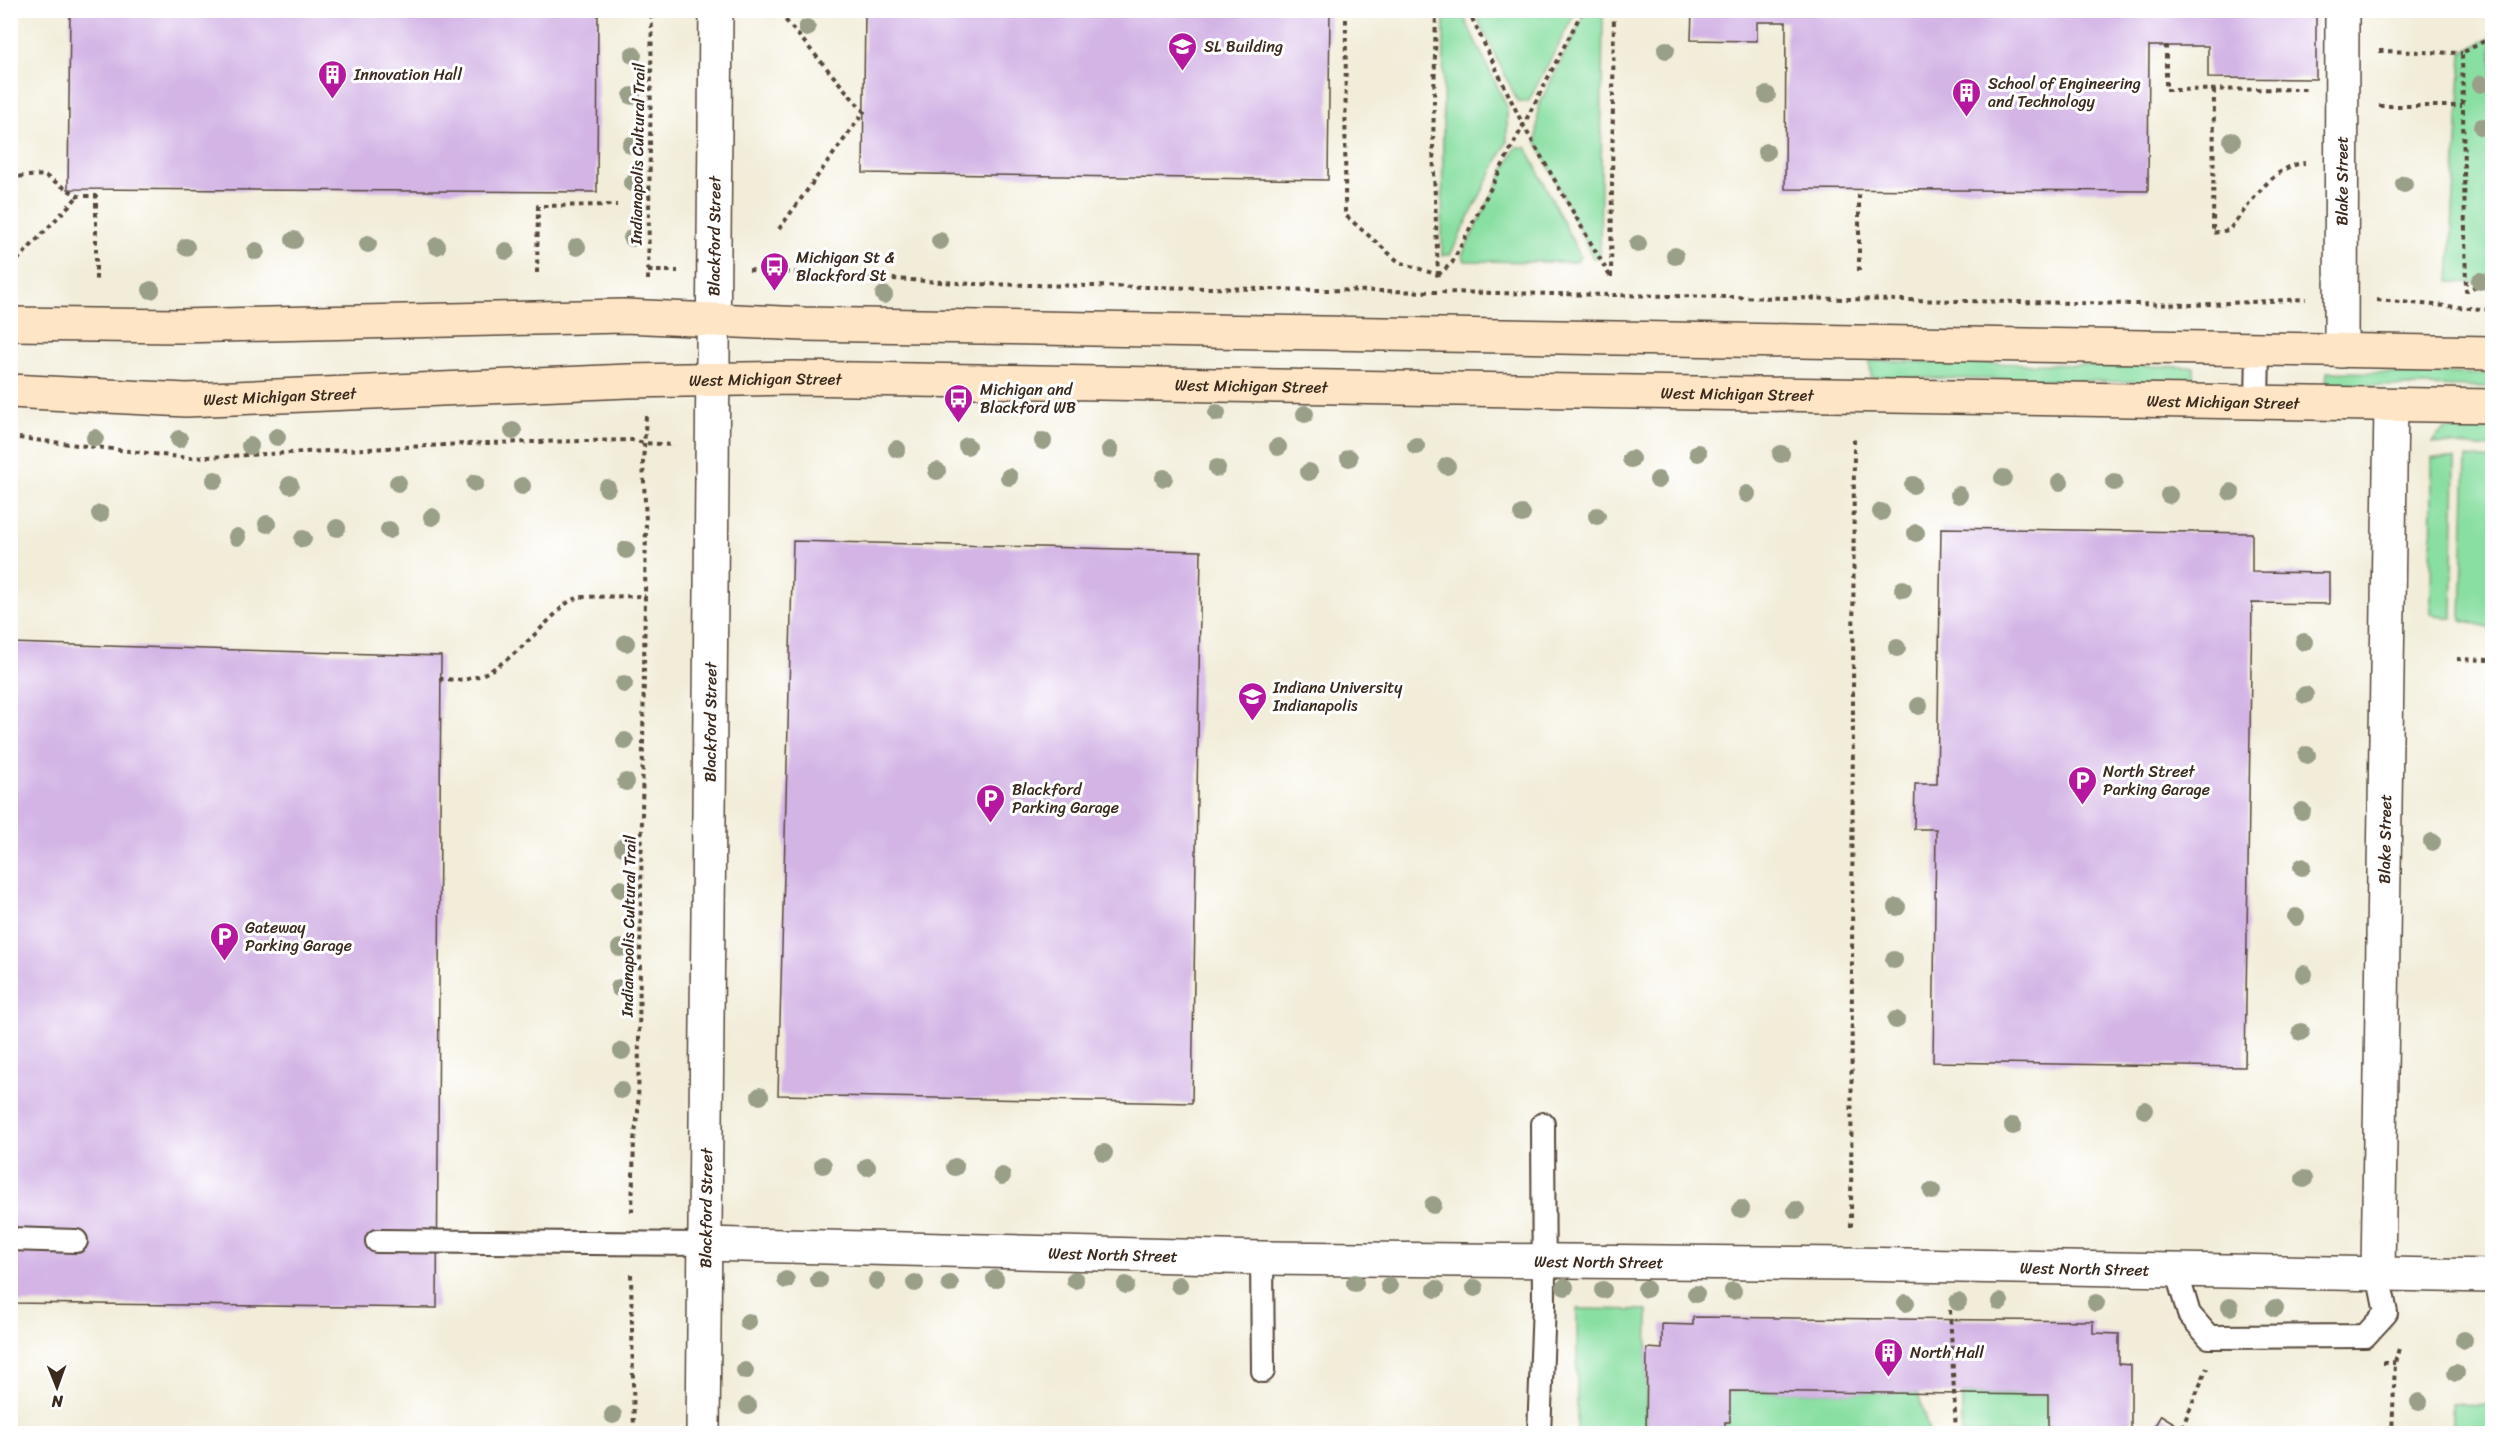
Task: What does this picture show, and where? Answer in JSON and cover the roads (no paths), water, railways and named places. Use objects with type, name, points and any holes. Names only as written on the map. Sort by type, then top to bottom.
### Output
[{"type":"main road","points":[[10,324],[191,326],[624,316],[804,324],[2493,353]]},
{"type":"main road","name":"West Michigan Street","points":[[10,391],[186,400],[616,381],[828,378],[2493,406]]},
{"type":"street","name":"Blackford Street","points":[[703,1434],[716,10]]},
{"type":"street","name":"Blake Street","points":[[2341,351],[2342,10]]},
{"type":"street","name":"Blake Street","points":[[2379,1273],[2391,405]]},
{"type":"street","name":"West North Street","points":[[705,1244],[1262,1258],[1851,1264],[2493,1276]]},
{"type":"lane","points":[[2257,402],[2258,350]]},
{"type":"lane","points":[[1539,1434],[1544,1260],[1543,1124]]},
{"type":"lane","points":[[10,1239],[76,1241]]},
{"type":"lane","points":[[377,1241],[705,1244]]},
{"type":"lane","points":[[1262,1258],[1263,1371]]},
{"type":"lane","points":[[2176,1270],[2189,1314],[2209,1336],[2366,1336],[2386,1313],[2379,1273]]},
{"type":"place","name":"SL Building","points":[[1183,72]]},
{"type":"place","name":"Innovation Hall","points":[[333,100]]},
{"type":"place","name":"School of Engineering and Technology","points":[[1967,118]]},
{"type":"place","name":"Michigan St & Blackford St","points":[[775,292]]},
{"type":"place","name":"Michigan and Blackford WB","points":[[959,424]]},
{"type":"place","name":"Indiana University Indianapolis","points":[[1252,722]]},
{"type":"place","name":"North Street Parking Garage","points":[[2082,806]]},
{"type":"place","name":"Blackford Parking Garage","points":[[991,824]]},
{"type":"place","name":"Gateway Parking Garage","points":[[224,962]]},
{"type":"place","name":"North Hall","points":[[1889,1378]]}]
